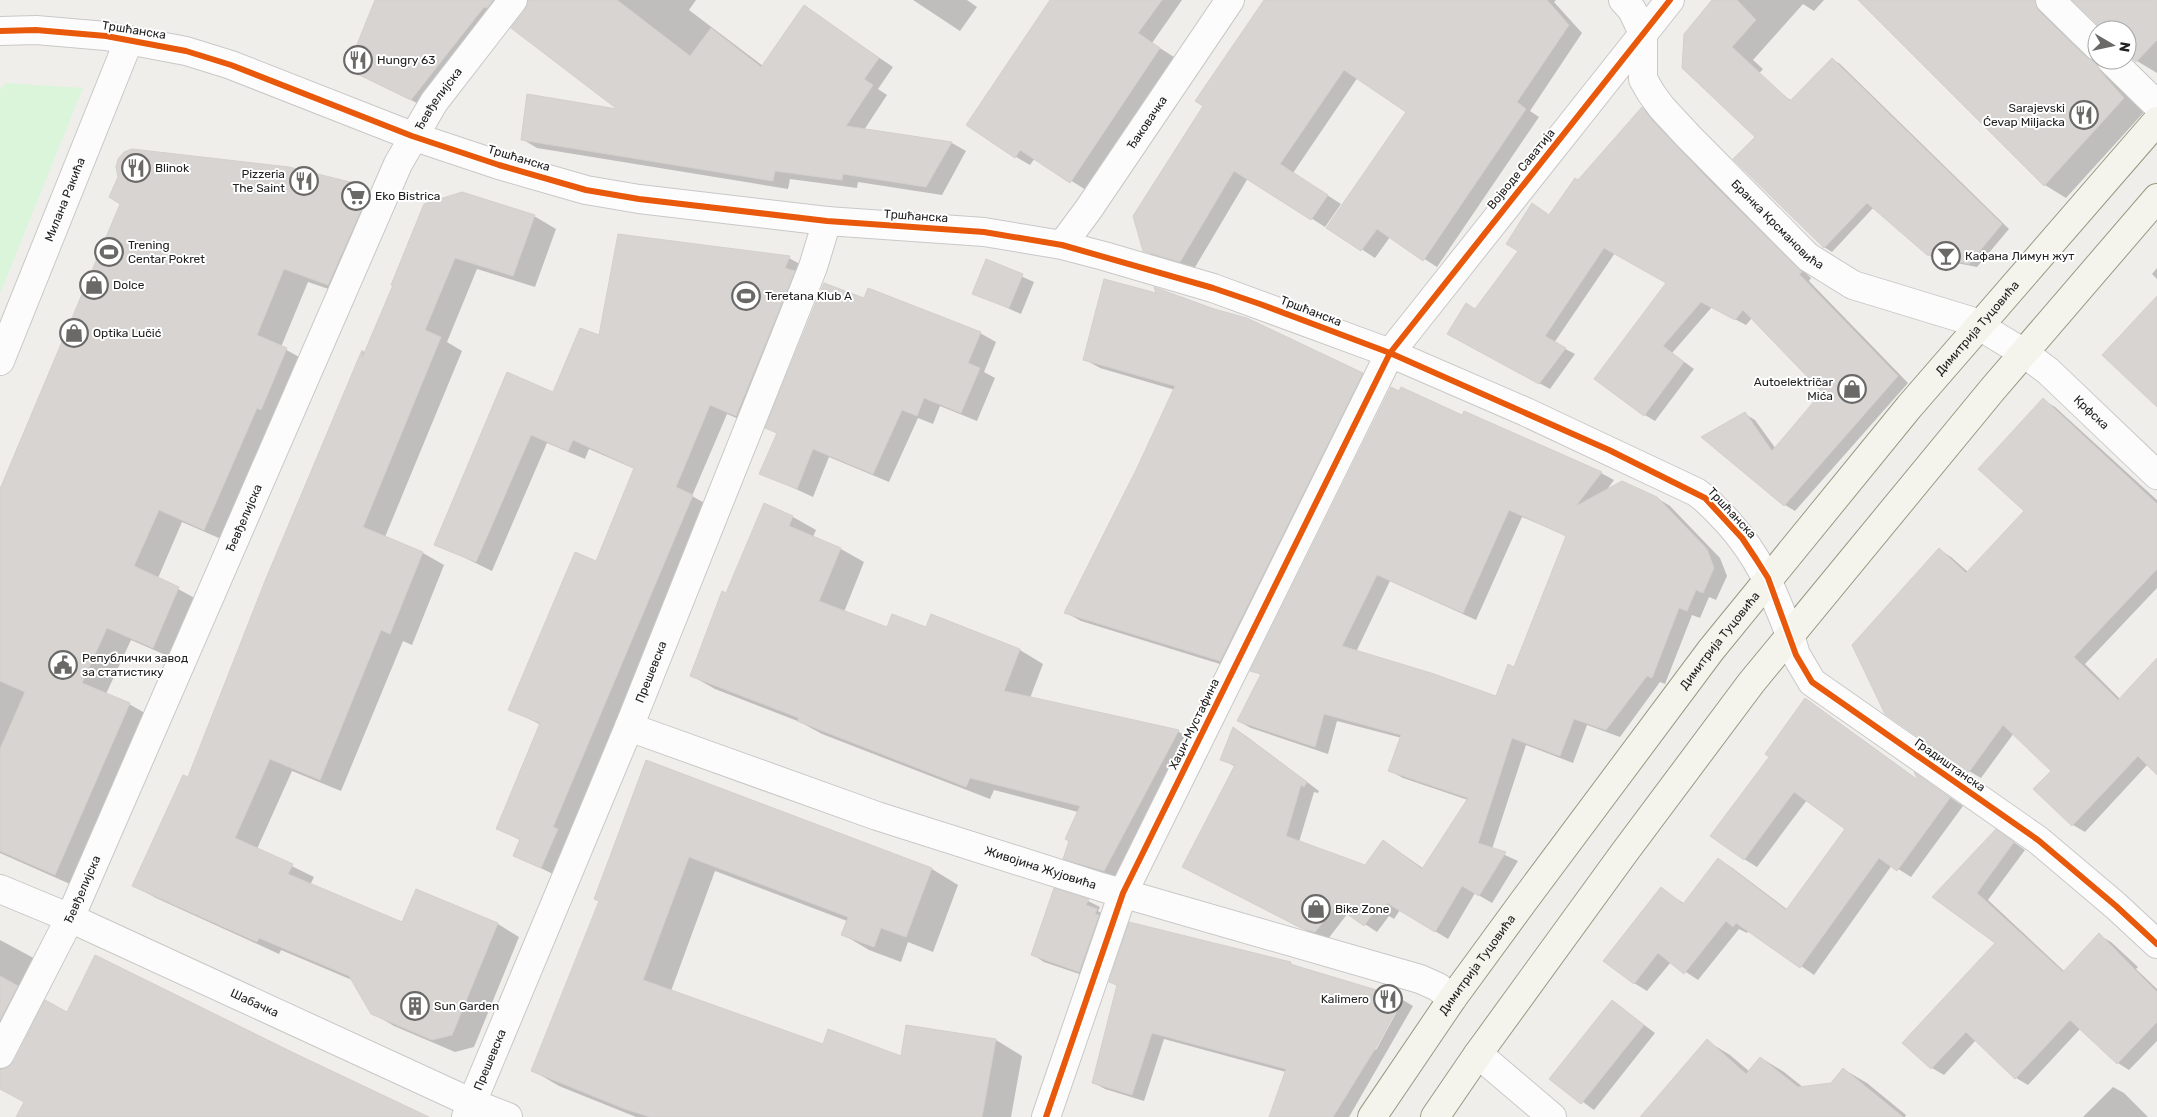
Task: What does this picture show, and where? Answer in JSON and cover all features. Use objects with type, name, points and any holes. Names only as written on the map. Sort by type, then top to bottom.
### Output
[{"type":"main road","name":"Димитрија Туцовића","points":[[1372,1117],[1452,999],[1681,689],[1768,578],[1979,325],[2157,121]]},
{"type":"main road","points":[[1435,1117],[1478,1054],[1641,830],[1751,683],[2024,353],[2157,198]]},
{"type":"street","name":"Ђевђелијска","points":[[0,1054],[70,918],[398,164],[412,136],[434,102],[513,0]]},
{"type":"street","name":"Ђаковачка","points":[[1062,245],[1088,210],[1230,0]]},
{"type":"street","name":"Бранка Крсмановића","points":[[1623,0],[1632,10],[1643,33],[1643,79],[1650,93],[1689,137],[1808,257],[1853,285],[1979,325],[2024,353]]},
{"type":"street","name":"Војводе Саватија","points":[[1390,353],[1670,0]]},
{"type":"street","points":[[2050,0],[2087,36]]},
{"type":"street","name":"Тршћанска","points":[[0,31],[36,30],[129,40],[186,51],[231,65],[412,136],[499,165],[586,190],[640,199],[827,221],[984,232],[1062,245],[1213,288],[1390,353],[1584,439],[1696,492],[1712,505],[1742,538],[1768,578]]},
{"type":"street","name":"Милана Ракића","points":[[0,361],[129,40]]},
{"type":"street","points":[[2122,70],[2157,105]]},
{"type":"street","name":"Прешевска","points":[[469,1110],[629,727],[813,267],[827,221]]},
{"type":"street","name":"Хаџи-Мустафина","points":[[1046,1117],[1123,893],[1390,353]]},
{"type":"street","name":"Крфска","points":[[2024,353],[2048,371],[2157,475]]},
{"type":"street","name":"Градиштанска","points":[[1768,578],[1796,655],[1812,682],[2038,840],[2116,906],[2157,944]]},
{"type":"street","name":"Живојина Жујовића","points":[[629,727],[877,816],[1123,893],[1420,979],[1438,988],[1452,999]]},
{"type":"street","name":"Шабачка","points":[[0,888],[70,918],[469,1110],[508,1117]]},
{"type":"street","points":[[1478,1054],[1552,1117]]},
{"type":"green space","points":[[6,83],[83,88],[0,294],[0,90]]},
{"type":"building","points":[[375,0],[493,0],[487,8],[484,7],[411,100],[347,69]]},
{"type":"building","points":[[528,0],[617,0],[690,56],[711,28],[761,67],[804,5],[879,58],[864,79],[873,85],[846,126],[952,142],[926,187],[843,174],[842,180],[775,171],[773,181],[521,140],[527,94],[617,109],[511,28],[525,10]]},
{"type":"building","points":[[1050,0],[1162,0],[1138,33],[1160,48],[1070,183],[1020,150],[1015,158],[966,125]]},
{"type":"building","points":[[1264,0],[1547,0],[1569,25],[1517,102],[1526,109],[1423,261],[1377,229],[1361,251],[1326,228],[1406,112],[1344,70],[1280,164],[1328,195],[1311,220],[1234,171],[1180,262],[1143,251],[1133,216],[1203,106],[1195,101]]},
{"type":"building","points":[[1712,0],[1737,0],[1756,20],[1732,47],[1790,101],[1832,58],[2002,224],[1969,264],[1927,255],[1867,203],[1824,248],[1733,159],[1755,137],[1682,68],[1684,34]]},
{"type":"building","points":[[1858,0],[2035,0],[2039,11],[2087,57],[2087,70],[2100,70],[2124,98],[2044,186]]},
{"type":"building","points":[[2072,0],[2157,0],[2157,40],[2137,61],[2137,20],[2093,20]]},
{"type":"building","points":[[1642,107],[1651,119],[1711,182],[1802,272],[1799,274],[1898,376],[1784,506],[1701,437],[1745,412],[1772,451],[1822,392],[1743,310],[1735,320],[1701,302],[1663,346],[1684,362],[1644,416],[1594,379],[1666,283],[1604,248],[1545,336],[1566,348],[1539,384],[1447,334],[1466,303],[1475,309],[1518,251],[1506,244],[1532,203],[1549,215],[1575,178],[1578,180]]},
{"type":"building","points":[[132,149],[289,167],[350,182],[358,189],[362,199],[362,208],[328,285],[284,269],[257,335],[287,348],[261,410],[257,408],[204,530],[159,510],[134,566],[179,587],[153,648],[107,628],[82,683],[130,703],[55,875],[0,851],[0,749],[25,692],[0,681],[0,489],[120,204],[109,197],[118,177],[116,167],[118,159],[124,152]]},
{"type":"building","points":[[462,192],[535,215],[513,276],[455,258],[425,330],[441,337],[363,527],[423,552],[390,634],[381,630],[320,780],[270,759],[235,838],[293,864],[288,874],[402,922],[416,889],[498,923],[452,1035],[432,1040],[371,1014],[349,976],[259,938],[257,942],[132,886],[183,775],[188,777],[265,581],[362,350],[362,358],[393,285],[391,285],[424,204]]},
{"type":"building","points":[[618,234],[790,256],[785,268],[795,271],[736,416],[710,405],[676,487],[693,495],[553,827],[558,829],[541,868],[513,856],[520,839],[496,829],[540,723],[508,710],[575,552],[596,561],[634,468],[573,440],[568,451],[531,435],[476,562],[434,545],[507,372],[553,392],[580,328],[599,335]]},
{"type":"building","points":[[986,259],[1023,274],[1009,308],[972,294]]},
{"type":"building","points":[[1104,279],[1156,293],[1154,287],[1214,309],[1247,318],[1363,373],[1220,661],[1064,613],[1137,468],[1175,386],[1083,360]]},
{"type":"building","points":[[824,283],[864,298],[868,288],[981,332],[968,363],[980,368],[961,413],[924,398],[917,416],[902,410],[873,474],[813,449],[797,489],[759,474],[777,433],[765,428]]},
{"type":"building","points":[[2157,296],[2157,407],[2102,355]]},
{"type":"building","points":[[1391,387],[1399,391],[1401,387],[1462,415],[1464,411],[1602,472],[1576,506],[1622,481],[1657,497],[1707,549],[1714,568],[1703,593],[1696,590],[1687,611],[1679,608],[1652,678],[1647,676],[1606,730],[1574,719],[1560,756],[1512,738],[1478,843],[1506,852],[1479,896],[1462,886],[1435,932],[1387,903],[1381,912],[1376,909],[1364,926],[1336,906],[1315,932],[1301,928],[1182,867],[1235,765],[1220,760],[1233,727],[1307,782],[1304,787],[1301,785],[1286,836],[1365,865],[1383,840],[1422,869],[1468,798],[1388,771],[1401,735],[1324,714],[1315,747],[1237,721],[1261,674],[1250,671]],"holes":[[[1509,510],[1566,536],[1514,667],[1508,664],[1496,696],[1431,673],[1342,646],[1377,575],[1463,613]]]},
{"type":"building","points":[[2043,398],[2157,504],[2157,569],[2074,657],[2118,700],[2157,658],[2157,775],[2138,756],[2072,826],[2033,789],[2051,771],[2003,725],[1969,772],[1885,714],[1852,645],[1939,548],[1966,573],[2024,511],[1978,469]]},
{"type":"building","points":[[764,503],[793,516],[789,526],[841,548],[819,601],[887,627],[892,614],[926,627],[931,614],[1020,649],[1004,691],[1179,730],[1104,871],[1063,859],[1069,841],[1065,839],[1080,806],[970,778],[966,787],[797,721],[799,718],[690,676],[722,591],[726,593]]},
{"type":"building","points":[[1805,698],[1918,780],[1914,772],[1950,798],[1897,871],[1879,858],[1800,968],[1736,923],[1733,927],[1726,921],[1684,974],[1658,953],[1634,984],[1603,961],[1661,887],[1683,904],[1718,858],[1786,910],[1845,829],[1794,792],[1744,860],[1710,836],[1769,757],[1765,754]]},
{"type":"building","points":[[646,760],[932,868],[906,937],[881,928],[874,947],[841,935],[848,917],[689,857],[643,980],[823,1044],[828,1029],[901,1056],[906,1025],[996,1039],[982,1117],[650,1117],[625,1109],[531,1071],[599,901],[594,899]]},
{"type":"building","points":[[1996,829],[2014,842],[1977,893],[2063,972],[2099,933],[2157,992],[2157,1022],[2117,1064],[2070,1020],[2015,1079],[1966,1032],[1931,1069],[1902,1043],[1995,943],[1932,897]]},
{"type":"building","points":[[1054,888],[1089,899],[1086,905],[1097,909],[1095,914],[1099,915],[1079,972],[1031,955]]},
{"type":"building","points":[[1129,922],[1291,962],[1290,964],[1403,998],[1378,1044],[1333,1117],[1269,1117],[1286,1069],[1152,1033],[1132,1095],[1092,1083],[1117,985],[1109,982]]},
{"type":"building","points":[[95,955],[429,1117],[16,1117],[24,1102],[0,1089],[0,1070],[8,1067],[14,1061],[45,1000],[67,1012]]},
{"type":"building","points":[[0,976],[18,986],[0,1020]]},
{"type":"building","points":[[1612,1000],[1644,1025],[1581,1104],[1549,1079]]},
{"type":"building","points":[[1707,1039],[1746,1074],[1760,1057],[1798,1087],[1831,1083],[1843,1068],[1903,1117],[1640,1117]]},
{"type":"cycle path","points":[[1046,1117],[1123,893],[1390,353],[1670,0]]},
{"type":"cycle path","points":[[0,31],[36,30],[106,36],[186,51],[231,65],[412,136],[499,165],[586,190],[639,199],[827,221],[984,232],[1062,245],[1213,288],[1390,353],[1609,450],[1705,498],[1742,538],[1768,578],[1796,655],[1812,682],[2038,840],[2116,906],[2157,944]]},
{"type":"place","name":"Hungry 63","points":[[358,60]]},
{"type":"place","name":"Sarajevski Ćevap Miljacka","points":[[2084,115]]},
{"type":"place","name":"Blinok","points":[[136,168]]},
{"type":"place","name":"Pizzeria The Saint","points":[[304,181]]},
{"type":"place","name":"Eko Bistrica","points":[[356,196]]},
{"type":"place","name":"Trening Centar Pokret","points":[[109,252]]},
{"type":"place","name":"Кафана Лимун жут","points":[[1946,256]]},
{"type":"place","name":"Dolce","points":[[94,285]]},
{"type":"place","name":"Teretana Klub A","points":[[746,296]]},
{"type":"place","name":"Optika Lučić","points":[[74,333]]},
{"type":"place","name":"Autoelektričar Mića","points":[[1852,389]]},
{"type":"place","name":"Републички завод за статистику","points":[[63,665]]},
{"type":"place","name":"Bike Zone","points":[[1316,909]]},
{"type":"place","name":"Kalimero","points":[[1388,999]]},
{"type":"place","name":"Sun Garden","points":[[415,1006]]}]
